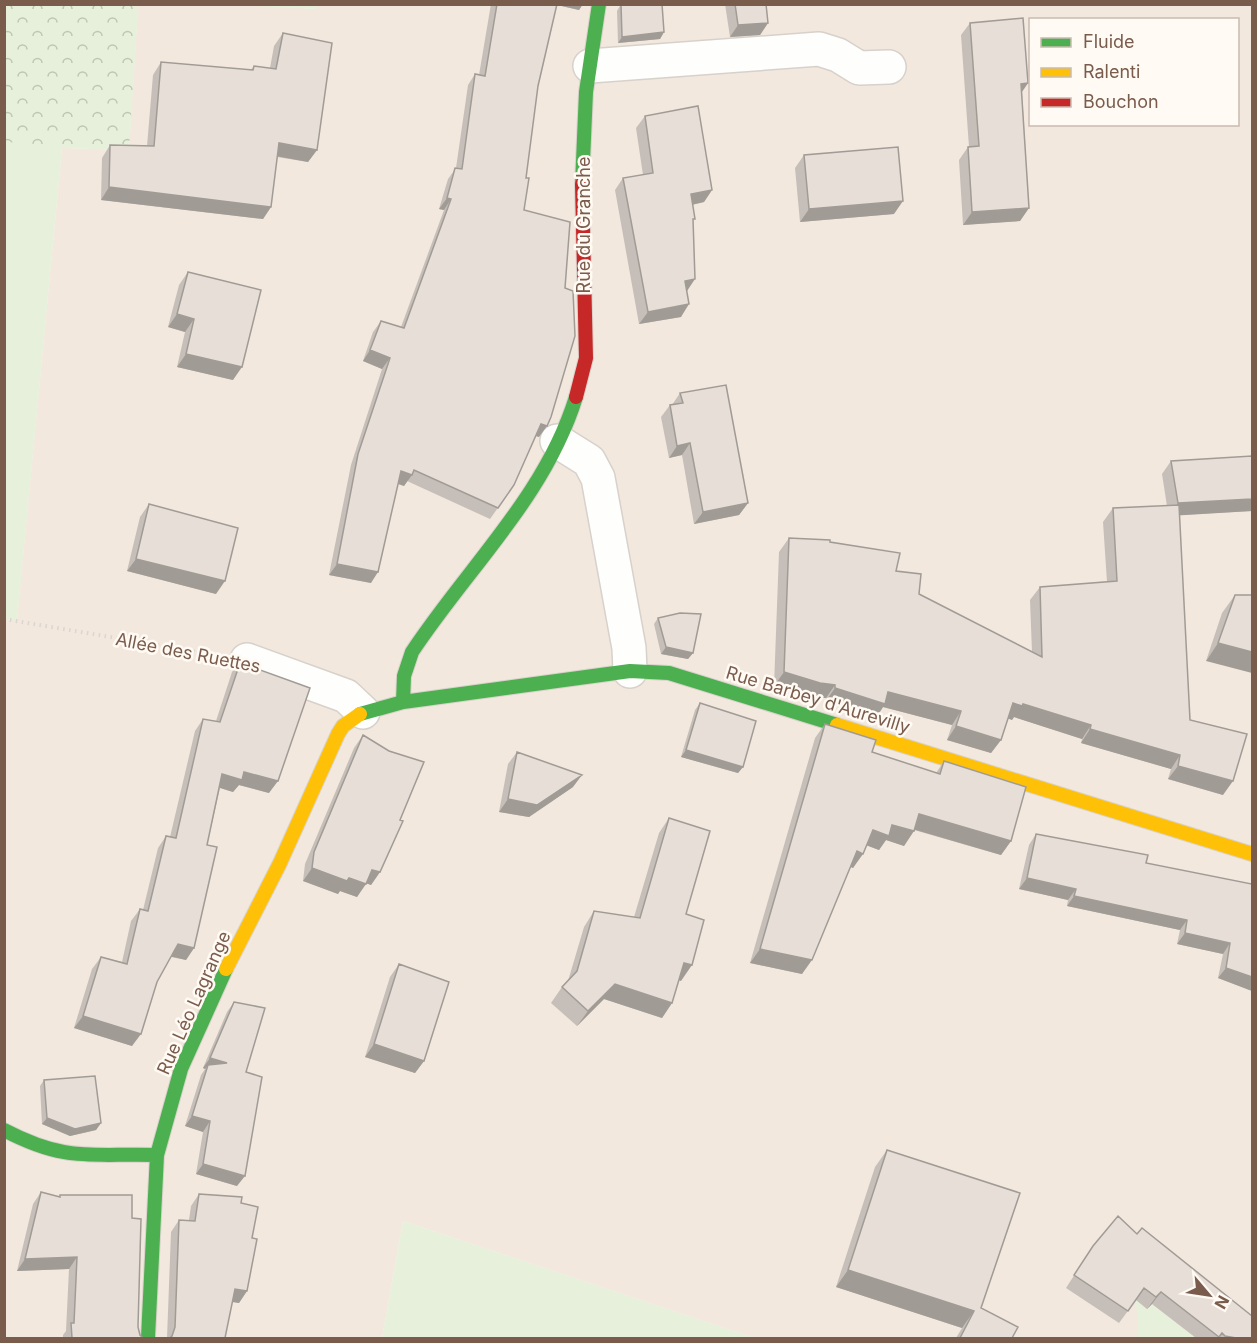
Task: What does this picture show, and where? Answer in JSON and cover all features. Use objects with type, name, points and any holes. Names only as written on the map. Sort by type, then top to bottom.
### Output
[{"type":"street","name":"Rue du Granche","points":[[403,702],[401,686],[405,666],[412,652],[514,518],[556,441],[577,391],[586,358],[581,201],[590,66],[599,4]]},
{"type":"street","points":[[590,66],[819,49],[838,55],[859,68],[889,67]]},
{"type":"street","points":[[556,441],[589,461],[598,478],[629,648],[630,671]]},
{"type":"street","name":"Allée des Ruettes","points":[[246,660],[346,696],[363,712]]},
{"type":"street","name":"Rue Barbey d'Aurevilly","points":[[363,712],[403,702],[630,671],[669,673],[1252,854]]},
{"type":"street","name":"Rue Léo Lagrange","points":[[148,1338],[149,1276],[157,1155],[181,1069],[220,981],[280,863],[338,734],[352,718],[363,712]]},
{"type":"street","points":[[4,1130],[49,1151],[67,1155],[97,1157],[130,1153],[157,1155]]},
{"type":"path","name":"Allée des Ruettes","points":[[4,619],[246,660]]},
{"type":"shaded area","points":[[239,4],[316,9],[317,4],[1252,5],[1252,1338],[754,1338],[403,1221],[382,1338],[5,1338],[4,619],[17,620],[62,148],[129,150],[138,5]]},
{"type":"green space","points":[[317,4],[317,9],[239,5]]},
{"type":"green space","points":[[4,5],[138,5],[129,150],[62,148],[17,621],[4,619]]},
{"type":"green space","points":[[4,5],[138,5],[129,150],[5,142]]},
{"type":"green space","points":[[403,1221],[754,1338],[382,1338]]},
{"type":"green space","points":[[1136,1300],[1147,1309],[1152,1304],[1196,1338],[1138,1338]]},
{"type":"building","points":[[497,4],[557,4],[538,86],[524,210],[570,222],[565,288],[573,291],[575,336],[547,426],[541,424],[514,485],[498,508],[414,470],[412,475],[401,471],[378,572],[337,564],[358,454],[390,358],[370,350],[381,321],[404,328],[451,199],[447,198],[455,168],[462,169],[475,74],[485,76]]},
{"type":"building","points":[[621,4],[662,4],[664,32],[622,37]]},
{"type":"building","points":[[735,4],[766,4],[768,23],[738,25]]},
{"type":"building","points":[[1023,18],[1028,83],[1021,84],[1029,208],[972,212],[968,147],[979,146],[970,23]]},
{"type":"building","points":[[283,33],[332,43],[317,150],[279,143],[271,207],[109,187],[110,145],[154,146],[161,62],[253,70],[254,66],[276,69]]},
{"type":"building","points":[[698,106],[712,190],[691,194],[695,219],[693,219],[695,279],[685,281],[689,304],[648,312],[623,178],[653,173],[645,116]]},
{"type":"building","points":[[898,147],[903,201],[809,209],[804,155]]},
{"type":"building","points":[[188,272],[261,290],[242,367],[186,354],[194,319],[177,314]]},
{"type":"building","points":[[726,385],[748,503],[703,512],[690,443],[677,446],[670,405],[683,403],[680,393]]},
{"type":"building","points":[[1252,456],[1252,499],[1178,503],[1171,461]]},
{"type":"building","points":[[149,504],[238,528],[225,581],[136,559]]},
{"type":"building","points":[[1179,505],[1190,720],[1247,734],[1233,781],[1178,766],[1180,755],[1090,729],[1091,725],[1023,704],[1022,706],[1013,703],[1001,740],[956,726],[961,711],[888,692],[885,704],[835,688],[835,685],[784,672],[789,538],[830,540],[830,542],[900,553],[896,571],[921,574],[919,594],[1042,657],[1040,587],[1117,581],[1113,508]]},
{"type":"building","points":[[1235,595],[1252,595],[1252,652],[1218,643]]},
{"type":"building","points":[[680,613],[701,614],[693,653],[666,647],[658,618]]},
{"type":"building","points":[[241,660],[249,666],[310,688],[278,781],[244,772],[242,780],[222,774],[207,845],[217,847],[194,948],[178,944],[157,982],[141,1034],[83,1016],[101,957],[127,964],[140,909],[148,911],[166,836],[176,838],[203,719],[220,722]]},
{"type":"building","points":[[700,703],[756,721],[743,767],[686,750]]},
{"type":"building","points":[[825,724],[876,740],[872,752],[940,774],[944,761],[1026,787],[1011,841],[919,814],[914,831],[892,825],[889,836],[873,830],[863,854],[857,851],[812,960],[760,949]]},
{"type":"building","points":[[363,735],[389,751],[424,762],[400,820],[403,821],[380,872],[372,870],[366,884],[349,878],[347,881],[312,868],[314,852]]},
{"type":"building","points":[[517,752],[582,775],[537,805],[508,799]]},
{"type":"building","points":[[669,818],[710,831],[686,914],[704,920],[692,965],[684,963],[672,1003],[615,984],[588,1011],[562,987],[577,971],[594,911],[640,918]]},
{"type":"building","points":[[1036,834],[1148,855],[1146,863],[1252,884],[1252,977],[1226,968],[1230,943],[1185,933],[1187,920],[1074,896],[1076,889],[1027,878]]},
{"type":"building","points":[[399,964],[449,982],[424,1061],[374,1044]]},
{"type":"building","points":[[234,1002],[265,1008],[246,1072],[262,1077],[245,1176],[203,1164],[210,1121],[192,1116],[208,1065],[227,1063],[210,1058]]},
{"type":"building","points":[[95,1076],[101,1123],[75,1129],[47,1118],[44,1080]]},
{"type":"building","points":[[887,1150],[1020,1193],[981,1308],[1018,1327],[1012,1338],[960,1338],[974,1311],[848,1270]]},
{"type":"building","points":[[41,1192],[60,1197],[60,1195],[132,1195],[132,1218],[141,1219],[138,1327],[143,1338],[72,1338],[71,1323],[74,1323],[77,1257],[25,1259]]},
{"type":"building","points":[[199,1194],[242,1197],[241,1203],[258,1207],[252,1238],[257,1239],[247,1291],[235,1289],[225,1338],[170,1338],[175,1327],[179,1220],[195,1221]]},
{"type":"building","points":[[1118,1216],[1137,1234],[1142,1228],[1252,1316],[1252,1338],[1236,1338],[1225,1336],[1222,1333],[1219,1337],[1161,1292],[1156,1297],[1144,1288],[1128,1311],[1074,1275],[1093,1246]]},
{"type":"traffic: fast","points":[[582,184],[586,92],[599,4]]},
{"type":"traffic: fast","points":[[403,702],[404,676],[412,652],[525,499],[545,467],[576,397]]},
{"type":"traffic: fast","points":[[360,714],[403,702],[630,671],[669,673],[837,725]]},
{"type":"traffic: fast","points":[[148,1338],[157,1155],[181,1069],[226,969]]},
{"type":"traffic: fast","points":[[4,1130],[45,1148],[63,1152],[96,1155],[157,1155]]},
{"type":"traffic: slow","points":[[226,969],[280,863],[338,734],[343,726],[360,714]]},
{"type":"traffic: slow","points":[[837,725],[1252,854]]},
{"type":"traffic: jam","points":[[576,397],[586,358],[582,184]]}]
